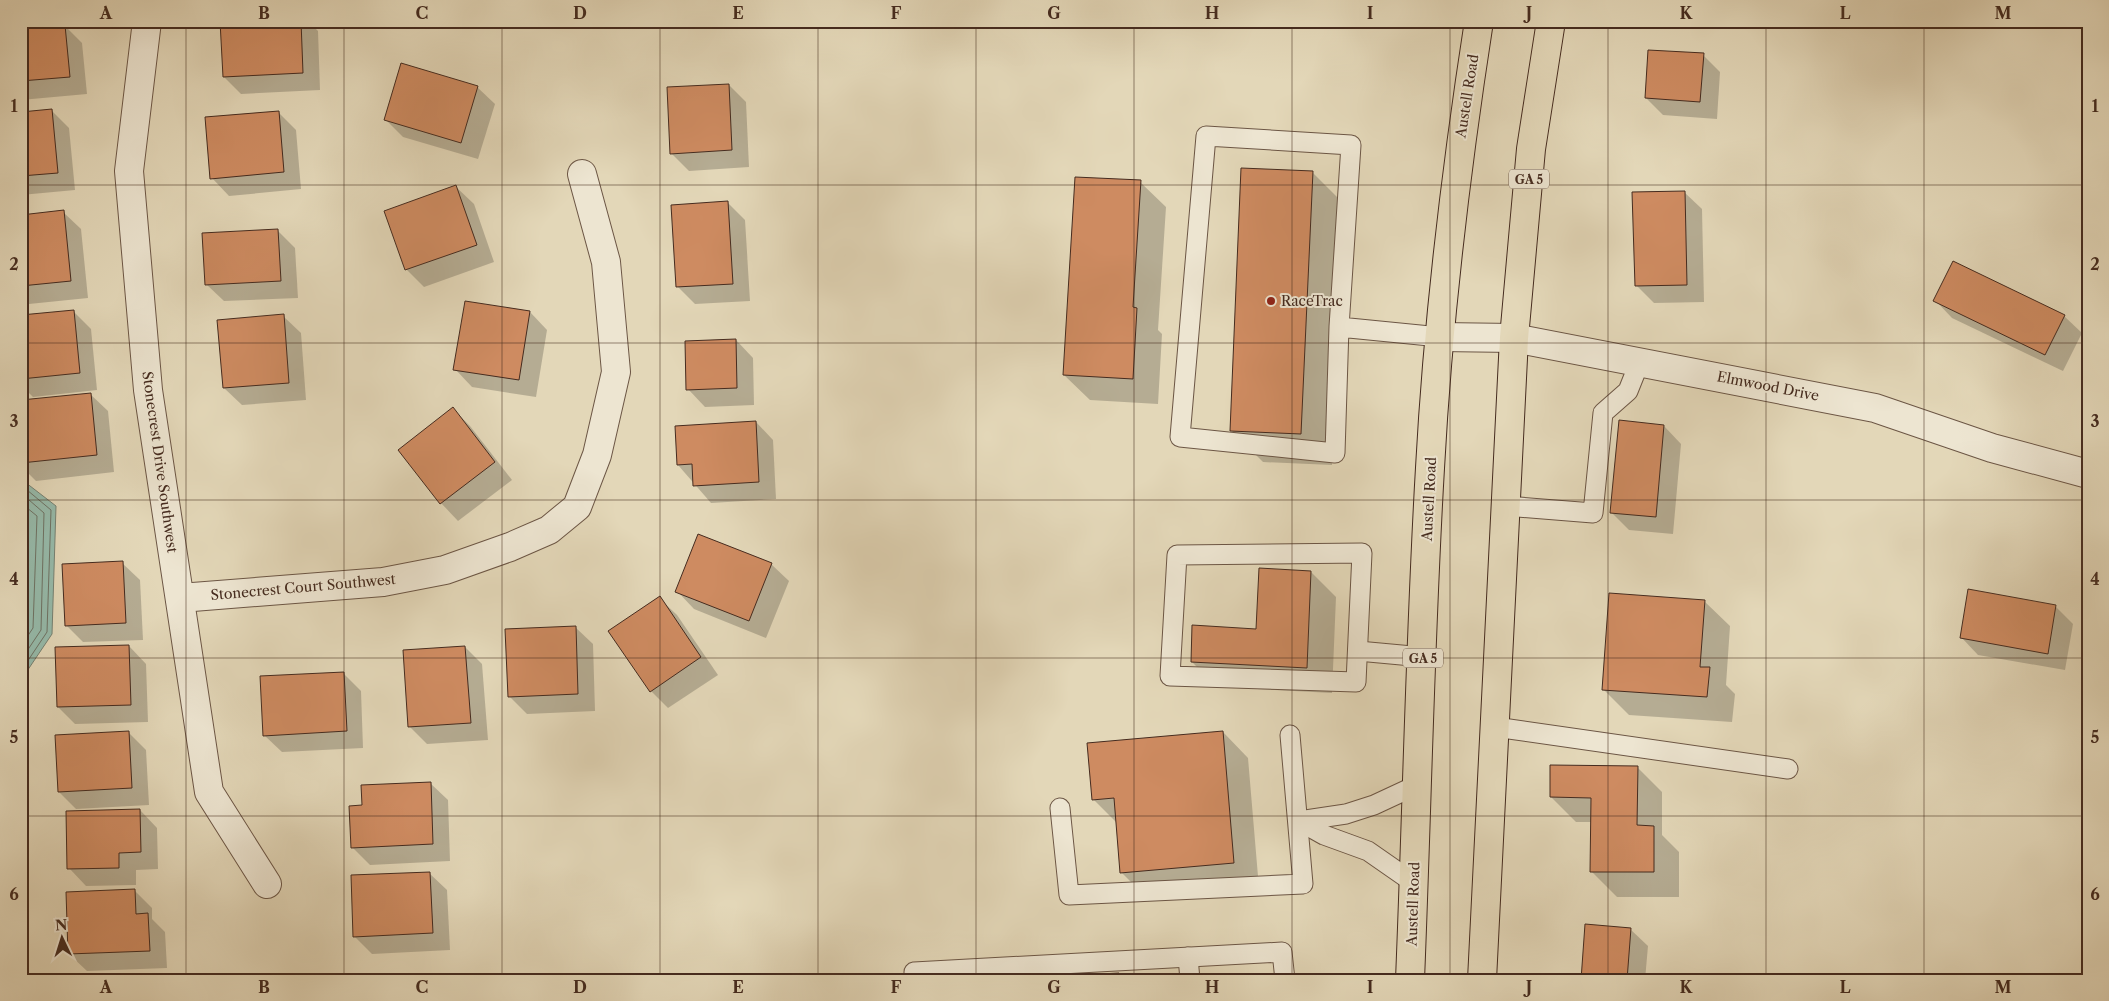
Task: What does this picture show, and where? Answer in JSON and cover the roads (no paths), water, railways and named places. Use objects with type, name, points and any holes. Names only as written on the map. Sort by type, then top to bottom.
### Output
[{"type":"main road","name":"Austell Road","points":[[1410,980],[1430,468],[1440,337],[1460,148],[1479,21]]},
{"type":"main road","name":"GA 5","points":[[1482,980],[1514,338],[1531,149],[1551,21]]},
{"type":"street","name":"Stonecrest Drive Southwest","points":[[147,21],[129,171],[148,390],[209,792],[267,884]]},
{"type":"street","name":"Stonecrest Court Southwest","points":[[180,598],[383,582],[445,570],[510,547],[549,530],[577,507],[597,456],[616,372],[606,262],[582,174]]},
{"type":"street","name":"Elmwood Drive","points":[[1440,337],[1514,338],[1875,408],[1992,448],[2088,474]]},
{"type":"lane","points":[[1206,136],[1351,146],[1338,327],[1335,453],[1180,437],[1206,136]]},
{"type":"lane","points":[[1338,327],[1440,337]]},
{"type":"lane","points":[[1506,506],[1593,513],[1604,413],[1628,390],[1640,361]]},
{"type":"lane","points":[[1362,553],[1358,651],[1356,682],[1170,676],[1176,555],[1362,553]]},
{"type":"lane","points":[[1358,651],[1423,657]]},
{"type":"lane","points":[[1495,727],[1788,769]]},
{"type":"lane","points":[[1060,808],[1069,895],[1303,884],[1290,735]]},
{"type":"lane","points":[[1298,821],[1346,814],[1374,805],[1417,785]]},
{"type":"lane","points":[[1298,821],[1324,835],[1368,851],[1414,883]]},
{"type":"lane","points":[[915,980],[914,972],[1282,952],[1285,980]]},
{"type":"lane","points":[[1188,957],[1190,980]]},
{"type":"water","points":[[21,479],[56,506],[52,634],[21,680]]},
{"type":"place","name":"RaceTrac","points":[[1271,301]]}]
